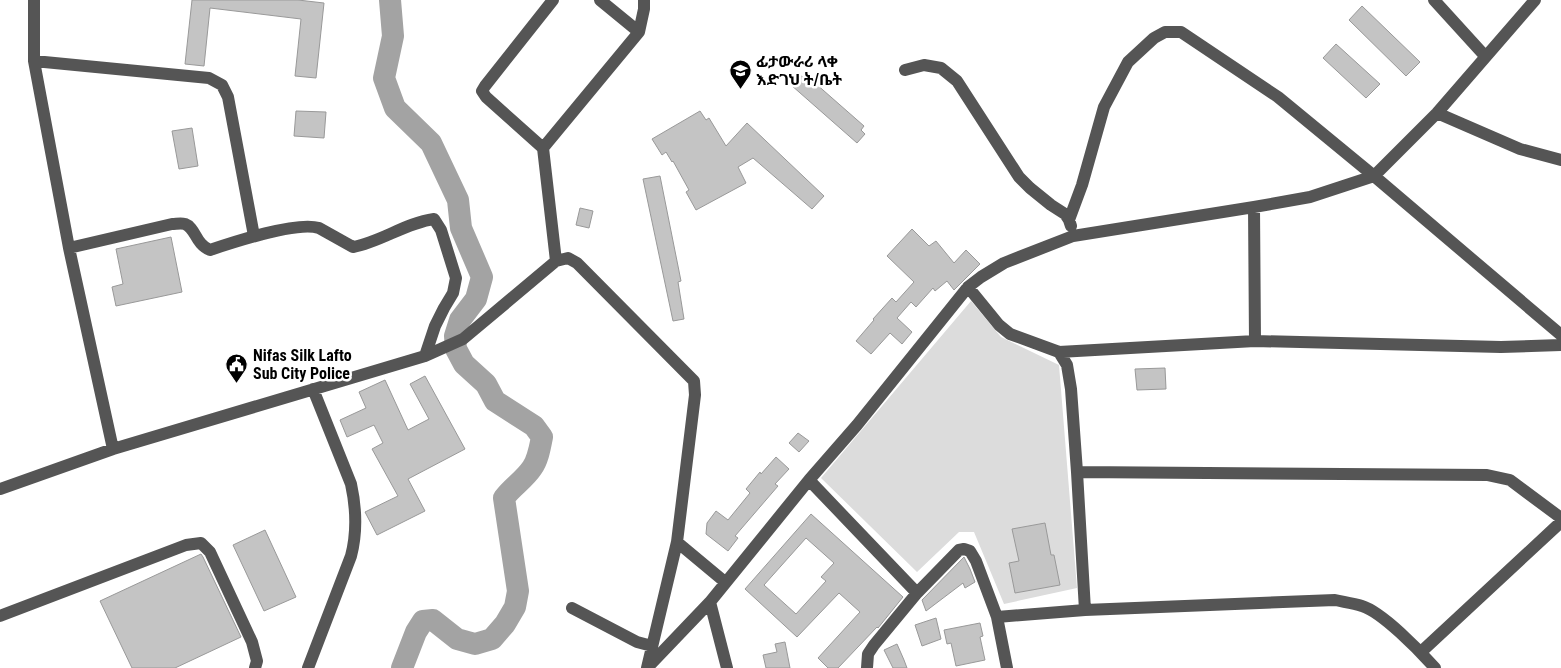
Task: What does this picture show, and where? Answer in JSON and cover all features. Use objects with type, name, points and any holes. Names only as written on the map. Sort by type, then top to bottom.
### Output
[{"type":"street","points":[[34,0],[34,61],[69,248],[113,450]]},
{"type":"street","points":[[553,0],[482,91],[486,97],[543,148],[556,261]]},
{"type":"street","points":[[600,0],[639,32]]},
{"type":"street","points":[[543,148],[639,32],[644,0]]},
{"type":"street","points":[[1434,0],[1486,56]]},
{"type":"street","points":[[0,489],[113,450],[439,350],[462,339],[556,261],[568,258],[577,262],[694,381],[695,395],[677,542],[647,668],[710,602],[808,480],[857,425],[968,287],[981,277],[1004,263],[1073,236],[1310,197],[1374,176],[1437,114],[1535,0]]},
{"type":"street","points":[[1069,220],[1082,185],[1104,107],[1128,62],[1154,38],[1166,32],[1181,32],[1278,97],[1561,335]]},
{"type":"street","points":[[34,61],[209,78],[222,85],[228,97],[254,236]]},
{"type":"street","points":[[905,70],[924,66],[941,68],[957,81],[1019,177],[1051,205],[1065,214],[1069,220],[1073,236]]},
{"type":"street","points":[[1437,114],[1520,149],[1561,160]]},
{"type":"street","points":[[1254,207],[1255,341]]},
{"type":"street","points":[[69,248],[172,224],[184,224],[191,228],[203,247],[210,250],[254,236],[314,226],[353,248],[413,224],[434,219],[442,230],[456,278],[453,293],[435,326],[424,356]]},
{"type":"street","points":[[968,287],[999,325],[1010,334],[1060,352],[1255,341],[1500,347],[1561,345]]},
{"type":"street","points":[[1060,352],[1067,366],[1071,390],[1085,610]]},
{"type":"street","points":[[308,668],[354,544],[354,498],[352,484],[313,389]]},
{"type":"street","points":[[1077,472],[1486,475],[1510,480],[1561,518]]},
{"type":"street","points":[[808,480],[917,593]]},
{"type":"street","points":[[1421,652],[1561,522]]},
{"type":"street","points":[[0,616],[186,545],[202,542],[210,552],[252,642],[257,661],[255,668]]},
{"type":"street","points":[[677,542],[725,582]]},
{"type":"street","points":[[866,668],[868,654],[874,645],[917,593],[959,550],[964,548],[970,552],[976,561],[997,617],[1007,668]]},
{"type":"street","points":[[997,617],[1085,610],[1335,600],[1363,606],[1382,618],[1421,652],[1435,668]]},
{"type":"street","points":[[710,602],[727,668]]},
{"type":"street","points":[[572,608],[637,642],[652,646]]},
{"type":"shaded area","points":[[971,301],[1001,337],[1059,365],[1077,588],[1004,604],[974,532],[959,532],[917,572],[821,478]]},
{"type":"building","points":[[192,0],[298,0],[324,3],[316,78],[295,76],[301,19],[210,8],[204,66],[185,64]]},
{"type":"building","points":[[1362,6],[1420,62],[1406,76],[1349,20]]},
{"type":"building","points":[[1336,44],[1380,84],[1366,98],[1323,58]]},
{"type":"building","points":[[800,75],[805,79],[807,76],[864,126],[861,130],[865,134],[857,143],[791,85]]},
{"type":"building","points":[[296,111],[326,112],[324,138],[294,136]]},
{"type":"building","points":[[700,111],[706,120],[709,118],[726,146],[747,123],[824,196],[812,209],[753,158],[738,167],[746,183],[696,210],[686,192],[689,190],[673,161],[666,152],[662,155],[652,139]]},
{"type":"building","points":[[192,128],[198,166],[179,169],[172,131]]},
{"type":"building","points":[[660,176],[681,281],[678,282],[684,319],[673,321],[643,179]]},
{"type":"building","points":[[580,208],[593,211],[589,228],[576,225]]},
{"type":"building","points":[[912,229],[929,246],[936,241],[954,263],[966,250],[980,264],[954,290],[947,281],[935,291],[933,288],[916,307],[911,302],[897,318],[912,332],[902,344],[890,333],[871,354],[856,341],[892,298],[896,302],[914,282],[887,256]]},
{"type":"building","points":[[171,237],[182,292],[116,306],[112,287],[123,284],[116,249]]},
{"type":"building","points":[[1165,368],[1166,389],[1137,390],[1135,369]]},
{"type":"building","points":[[425,376],[465,449],[408,479],[425,511],[377,535],[365,512],[398,496],[372,449],[383,443],[374,425],[347,437],[340,420],[366,408],[359,392],[385,380],[408,430],[429,419],[410,384]]},
{"type":"building","points":[[798,433],[809,441],[799,452],[789,443]]},
{"type":"building","points":[[776,457],[789,469],[775,484],[778,486],[735,536],[738,538],[728,551],[706,534],[707,523],[716,511],[728,520],[750,493],[746,489]]},
{"type":"building","points":[[811,514],[903,597],[878,628],[838,668],[828,668],[818,658],[860,612],[839,593],[797,637],[745,589]],"holes":[[[806,538],[834,563],[821,577],[826,581],[796,614],[764,585]]]},
{"type":"building","points":[[1045,523],[1051,555],[1054,555],[1060,585],[1015,593],[1009,563],[1019,561],[1012,529]]},
{"type":"building","points":[[265,530],[296,597],[264,611],[233,545]]},
{"type":"building","points":[[201,554],[241,637],[175,668],[132,668],[100,601]]},
{"type":"building","points":[[964,557],[975,582],[965,588],[963,583],[926,611],[922,600]]},
{"type":"building","points":[[936,618],[941,639],[922,646],[915,625]]},
{"type":"building","points":[[980,623],[983,636],[980,637],[985,660],[956,666],[951,643],[947,644],[944,630]]},
{"type":"building","points":[[785,642],[790,668],[766,668],[763,655],[777,652],[775,644]]},
{"type":"building","points":[[897,644],[907,668],[893,668],[884,650]]},
{"type":"waterway","points":[[390,0],[393,36],[384,78],[395,108],[431,143],[458,200],[461,228],[482,277],[476,299],[460,320],[455,336],[456,349],[464,364],[486,384],[495,401],[534,426],[542,437],[534,465],[504,498],[518,591],[515,607],[505,624],[492,639],[475,644],[457,639],[433,620],[423,621],[416,632],[402,668]]},
{"type":"place","name":"ፊታውራሪ ላቀ እድገህ ት/ቤት","points":[[740,89]]},
{"type":"place","name":"Nifas Silk Lafto Sub City Police","points":[[237,383]]}]
